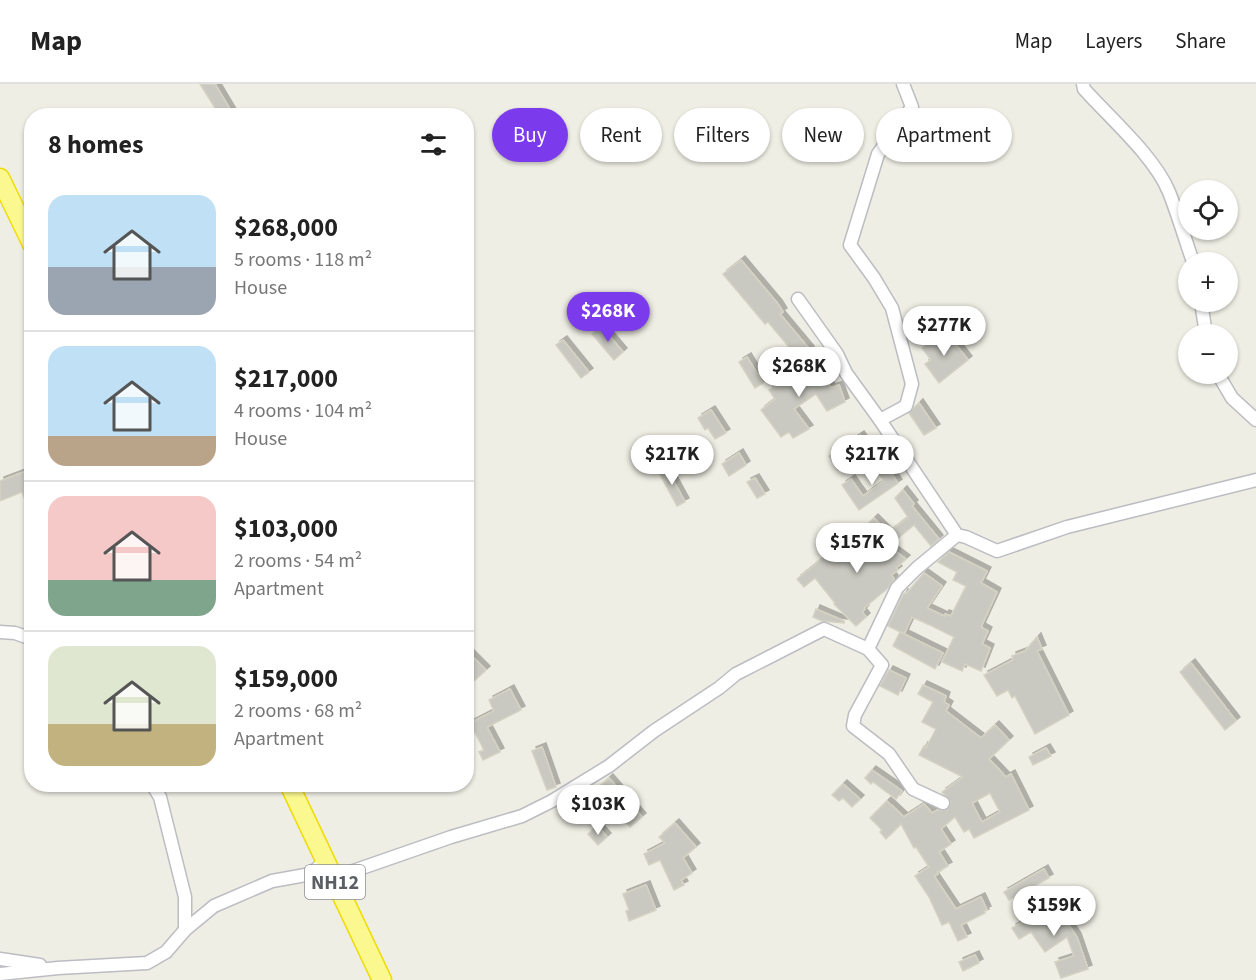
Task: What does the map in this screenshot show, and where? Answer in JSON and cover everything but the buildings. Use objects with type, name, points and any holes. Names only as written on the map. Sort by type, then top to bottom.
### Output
[{"type":"highway","points":[[0,177],[24,227]]},
{"type":"highway","name":"NH12","points":[[293,792],[382,980]]},
{"type":"street","points":[[880,420],[906,406],[912,384],[892,308],[850,245],[878,154],[912,107],[903,84]]},
{"type":"street","points":[[1083,84],[1084,89],[1140,148],[1168,190],[1190,252]]},
{"type":"street","points":[[798,299],[957,536]]},
{"type":"street","points":[[1224,384],[1232,398],[1256,420]]},
{"type":"street","points":[[868,649],[897,588],[917,568],[957,536],[966,537],[997,551],[1067,527],[1256,480]]},
{"type":"street","points":[[333,878],[451,837],[522,816],[552,801],[609,766],[654,731],[736,674],[824,628],[868,649],[882,665],[855,715],[853,726],[873,739],[889,754],[913,789],[943,803]]},
{"type":"street","points":[[0,632],[24,636]]},
{"type":"street","points":[[157,792],[185,897],[185,930]]},
{"type":"street","points":[[0,974],[147,963],[166,952],[185,930],[214,906],[272,881],[311,874],[325,861]]},
{"type":"street","points":[[0,959],[58,968]]}]
